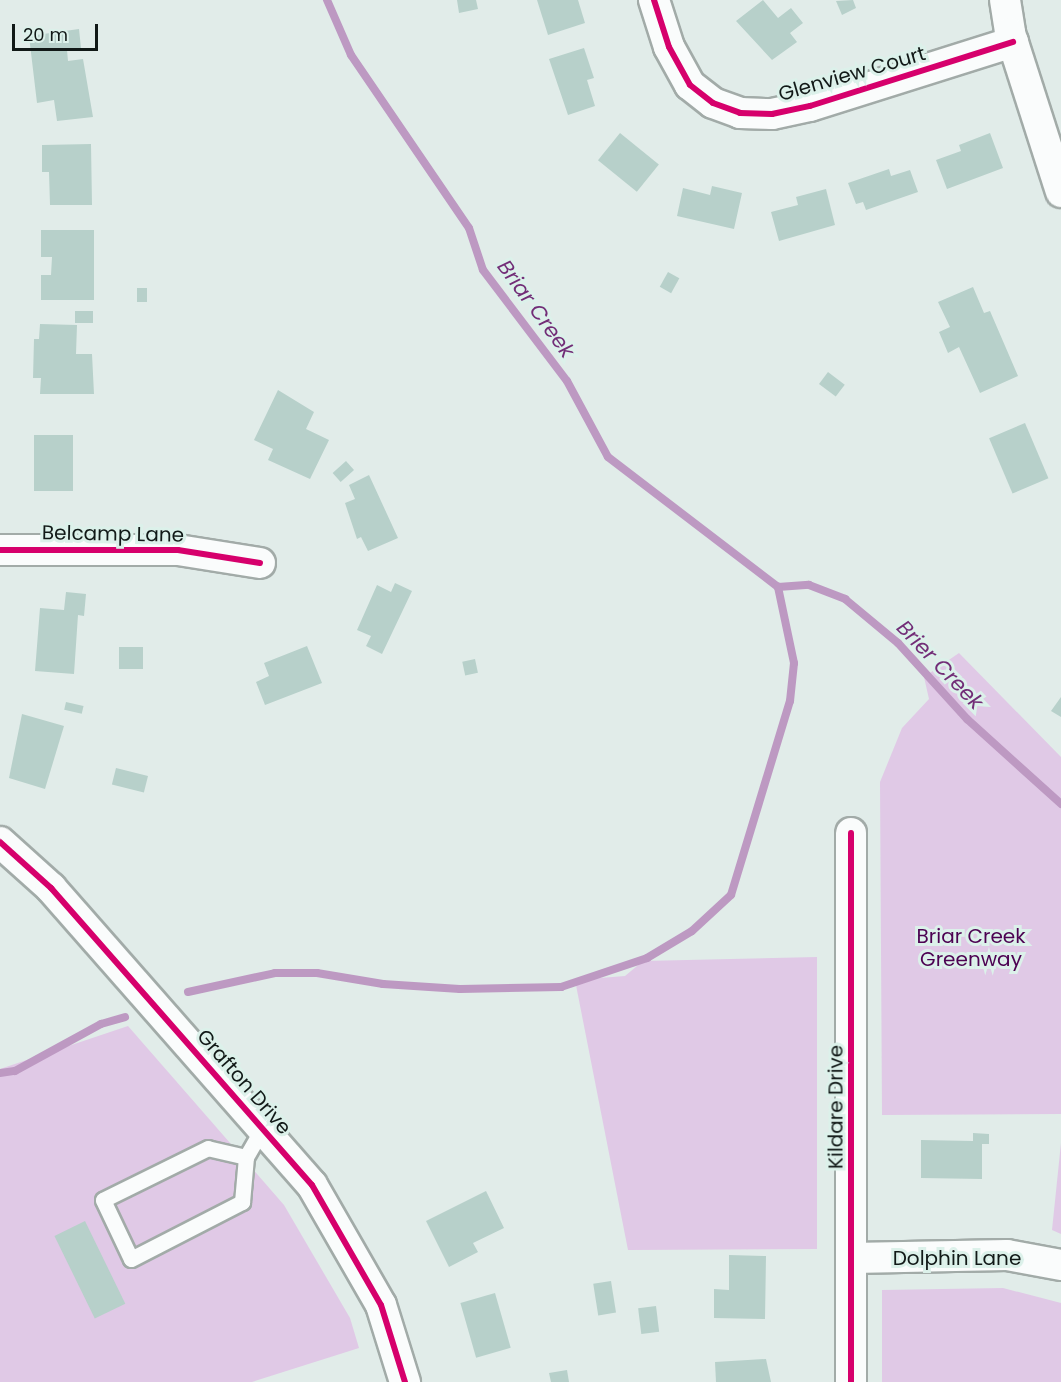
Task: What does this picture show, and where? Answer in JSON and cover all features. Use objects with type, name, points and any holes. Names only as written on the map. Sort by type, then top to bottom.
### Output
[{"type":"street","name":"Glenview Court","points":[[654,0],[669,48],[690,85],[713,104],[740,113],[772,114],[810,106],[1013,42]]},
{"type":"street","points":[[1005,0],[1013,42],[1061,192]]},
{"type":"street","name":"Belcamp Lane","points":[[0,550],[178,550],[260,563]]},
{"type":"street","name":"Kildare Drive","points":[[850,833],[851,1382]]},
{"type":"street","name":"Grafton Drive","points":[[0,842],[51,888],[312,1185],[345,1236],[381,1305],[405,1382]]},
{"type":"street","name":"Dolphin Lane","points":[[852,1258],[1006,1255],[1061,1265]]},
{"type":"lane","points":[[246,1157],[208,1148],[104,1200],[131,1259],[242,1202],[246,1157],[262,1129]]},
{"type":"green space","name":"Briar Creek Greenway","points":[[959,653],[1061,757],[1061,1114],[882,1115],[880,782],[902,728],[929,699],[924,677]]},
{"type":"green space","points":[[817,957],[817,1249],[628,1250],[575,980],[625,976],[643,961]]},
{"type":"green space","points":[[128,1026],[284,1205],[350,1318],[359,1348],[252,1382],[0,1382],[0,1069]]},
{"type":"green space","points":[[1061,1143],[1061,1234],[1052,1230]]},
{"type":"green space","points":[[1003,1288],[1061,1303],[1061,1382],[882,1382],[882,1290]]},
{"type":"building","points":[[457,0],[476,0],[478,9],[459,13]]},
{"type":"building","points":[[537,0],[578,0],[585,23],[548,35]]},
{"type":"building","points":[[763,0],[778,18],[791,8],[803,23],[790,33],[797,42],[772,60],[736,21]]},
{"type":"building","points":[[853,0],[856,8],[842,15],[836,1]]},
{"type":"building","points":[[79,29],[81,48],[67,50],[68,61],[83,59],[93,117],[57,121],[54,100],[37,103],[29,36]]},
{"type":"building","points":[[584,48],[594,78],[587,80],[595,106],[568,115],[549,59]]},
{"type":"building","points":[[620,133],[659,164],[637,192],[598,160]]},
{"type":"building","points":[[990,133],[1003,168],[947,189],[936,160],[961,151],[959,145]]},
{"type":"building","points":[[91,144],[92,205],[50,205],[49,172],[42,172],[42,145]]},
{"type":"building","points":[[889,169],[891,176],[910,170],[918,192],[866,210],[863,202],[856,204],[848,183]]},
{"type":"building","points":[[712,186],[742,193],[734,229],[677,216],[683,188],[710,195]]},
{"type":"building","points":[[826,189],[835,225],[779,241],[771,212],[798,205],[796,197]]},
{"type":"building","points":[[41,230],[94,230],[94,300],[41,300],[41,275],[51,275],[52,257],[41,257]]},
{"type":"building","points":[[668,272],[679,278],[671,293],[660,287]]},
{"type":"building","points":[[973,287],[984,313],[990,311],[1018,376],[980,393],[959,347],[948,353],[939,332],[950,327],[938,302]]},
{"type":"building","points":[[137,288],[147,288],[147,302],[137,302]]},
{"type":"building","points":[[75,311],[93,311],[93,323],[75,323]]},
{"type":"building","points":[[40,324],[77,325],[76,354],[92,354],[94,394],[40,394],[41,378],[33,378],[34,339],[39,339]]},
{"type":"building","points":[[828,372],[845,385],[836,397],[819,384]]},
{"type":"building","points":[[278,390],[314,412],[306,429],[329,440],[310,479],[268,460],[273,449],[254,440]]},
{"type":"building","points":[[1025,423],[1048,478],[1013,493],[989,438]]},
{"type":"building","points":[[34,435],[73,435],[73,491],[34,491]]},
{"type":"building","points":[[346,461],[354,470],[341,482],[333,473]]},
{"type":"building","points":[[369,475],[398,538],[368,551],[361,537],[357,539],[345,503],[355,499],[349,485]]},
{"type":"building","points":[[395,583],[412,591],[382,654],[366,646],[371,636],[357,630],[377,585],[391,592]]},
{"type":"building","points":[[66,592],[86,594],[84,616],[78,615],[74,674],[35,671],[40,608],[64,610]]},
{"type":"building","points":[[307,646],[322,683],[265,705],[256,682],[269,676],[264,663]]},
{"type":"building","points":[[119,647],[143,647],[143,669],[119,669]]},
{"type":"building","points":[[475,659],[478,673],[465,675],[462,662]]},
{"type":"building","points":[[1061,697],[1061,717],[1051,711]]},
{"type":"building","points":[[66,702],[84,706],[82,714],[64,710]]},
{"type":"building","points":[[22,714],[64,726],[45,789],[9,778]]},
{"type":"building","points":[[116,768],[148,776],[144,792],[112,784]]},
{"type":"building","points":[[973,1133],[989,1134],[989,1144],[982,1144],[982,1179],[921,1178],[921,1140],[973,1141]]},
{"type":"building","points":[[486,1191],[504,1228],[473,1243],[478,1252],[449,1267],[426,1221]]},
{"type":"building","points":[[85,1221],[125,1304],[95,1319],[54,1236]]},
{"type":"building","points":[[729,1255],[766,1256],[765,1319],[714,1318],[714,1289],[729,1290]]},
{"type":"building","points":[[611,1281],[616,1313],[598,1315],[593,1284]]},
{"type":"building","points":[[495,1293],[511,1348],[476,1358],[460,1303]]},
{"type":"building","points":[[656,1306],[659,1332],[641,1334],[638,1308]]},
{"type":"building","points":[[766,1359],[771,1382],[716,1382],[715,1362]]},
{"type":"building","points":[[567,1370],[569,1382],[551,1382],[549,1373]]},
{"type":"waterway","name":"Briar Creek","points":[[327,0],[351,55],[469,228],[483,270],[567,381],[608,457],[778,587]]},
{"type":"waterway","name":"Brier Creek","points":[[778,587],[809,585],[845,599],[898,643],[967,719],[1061,804]]},
{"type":"waterway","points":[[188,992],[275,973],[317,973],[383,984],[460,989],[561,987],[647,958],[692,931],[731,895],[790,701],[794,663],[778,587]]},
{"type":"waterway","points":[[0,1073],[15,1071],[101,1024],[125,1017]]},
{"type":"cycle path","points":[[654,0],[669,47],[690,85],[713,103],[740,113],[772,114],[810,106],[1013,42]]},
{"type":"cycle path","points":[[0,550],[178,550],[260,563]]},
{"type":"cycle path","points":[[851,833],[851,1382]]},
{"type":"cycle path","points":[[0,842],[51,888],[312,1185],[381,1305],[405,1382]]}]
